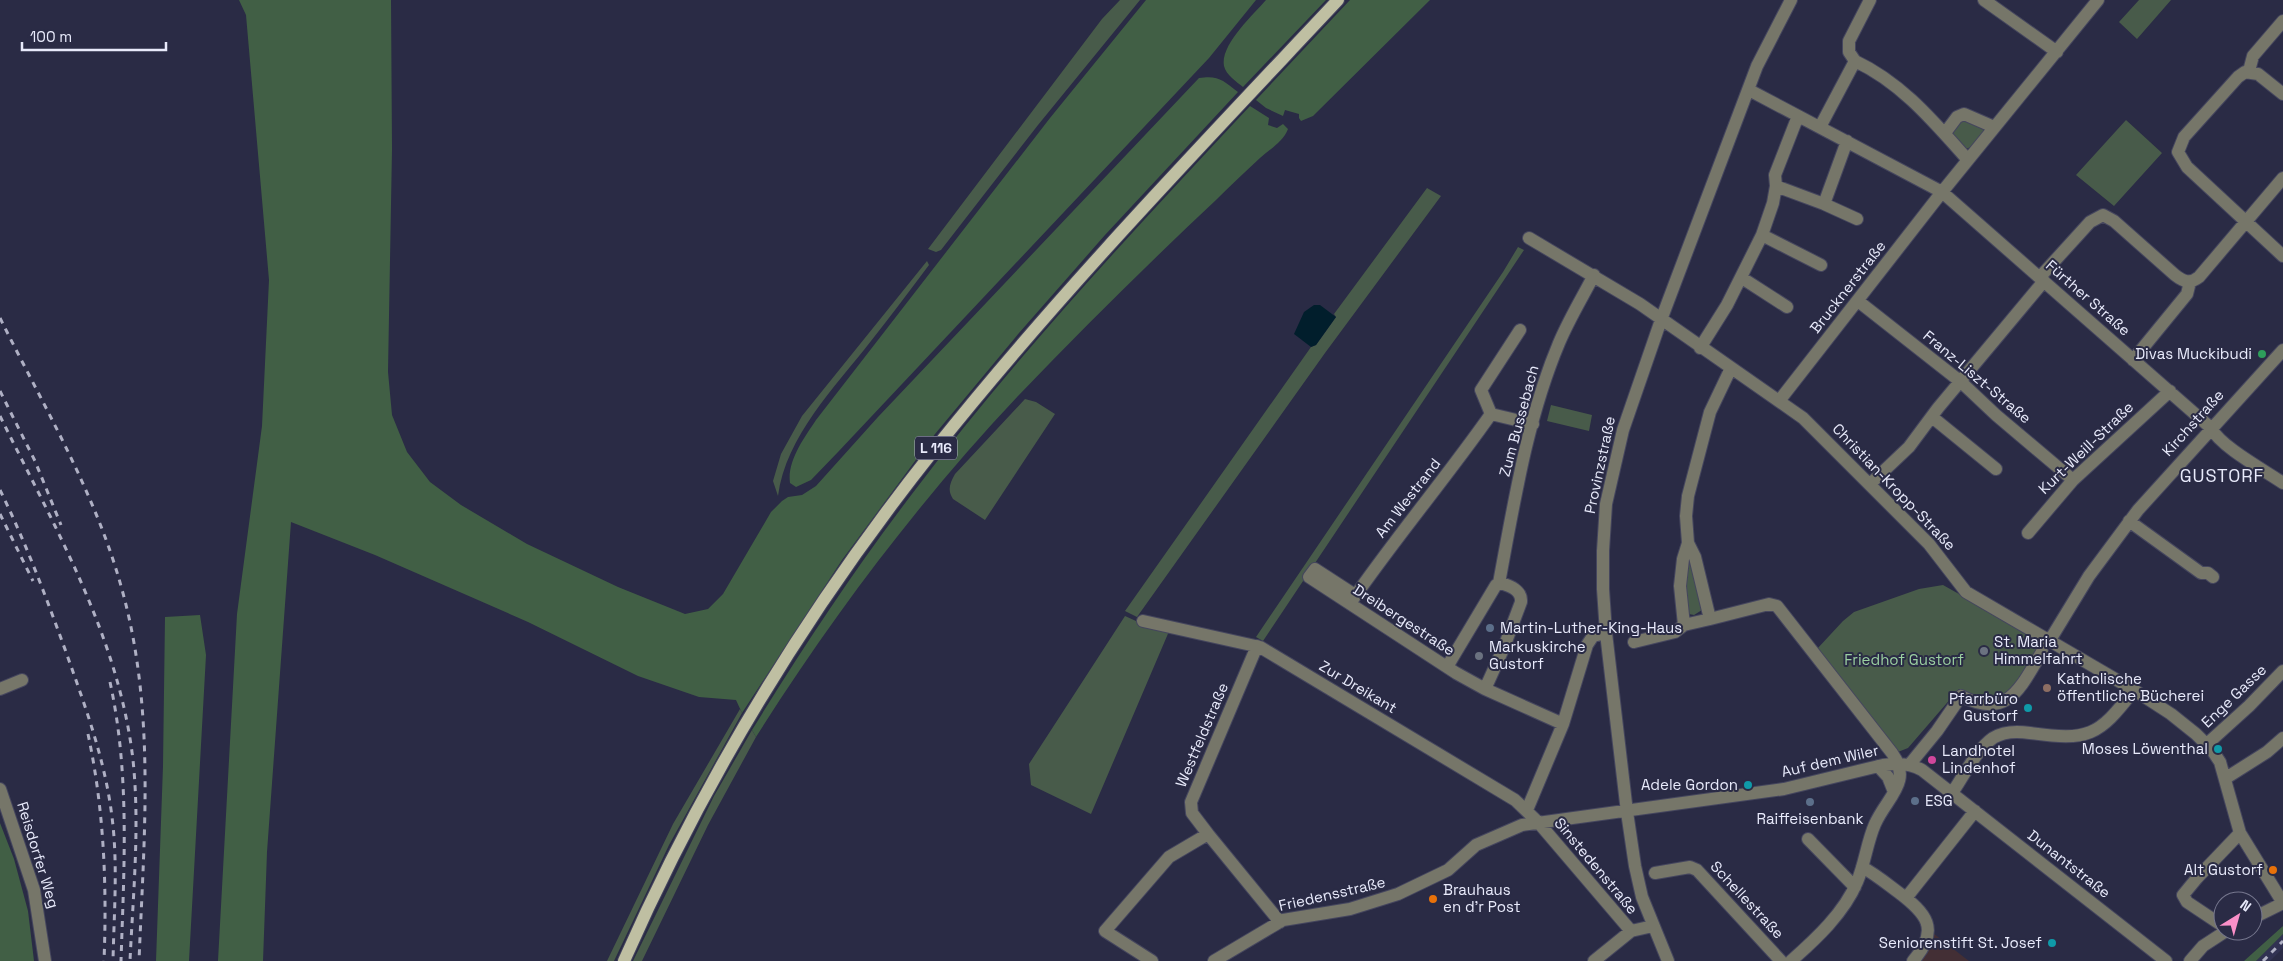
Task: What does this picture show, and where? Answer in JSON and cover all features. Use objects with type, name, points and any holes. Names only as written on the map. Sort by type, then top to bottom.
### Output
[{"type":"main road","name":"L 116","points":[[624,961],[677,849],[746,723],[831,592],[932,452],[1093,263],[1338,0]]},
{"type":"street","name":"Provinzstraße","points":[[1668,961],[1653,926],[1634,866],[1627,812],[1606,633],[1603,551],[1608,493],[1623,430],[1661,320],[1760,60],[1792,0]]},
{"type":"street","points":[[1870,0],[1849,41],[1849,52],[1855,61],[1896,86],[1945,133],[1968,160]]},
{"type":"street","points":[[1984,0],[2057,52]]},
{"type":"street","points":[[1942,192],[2098,0]]},
{"type":"street","points":[[2283,21],[2253,56],[2249,71],[2238,77],[2195,125],[2181,142],[2178,152],[2187,167],[2283,256]]},
{"type":"street","points":[[1820,127],[1855,61]]},
{"type":"street","points":[[2249,71],[2263,77],[2283,94]]},
{"type":"street","name":"Fürther Straße","points":[[1749,90],[1942,192],[2170,391],[2211,428],[2214,434],[2239,454],[2283,483]]},
{"type":"street","points":[[1945,133],[1957,117],[1964,114],[1994,127]]},
{"type":"street","points":[[1700,348],[1742,278],[1762,235],[1771,210],[1776,186],[1776,172],[1798,116]]},
{"type":"street","points":[[1824,204],[1847,141]]},
{"type":"street","points":[[2190,282],[2199,277],[2283,178]]},
{"type":"street","points":[[1776,186],[1857,219]]},
{"type":"street","name":"Brucknerstraße","points":[[1779,401],[1942,192]]},
{"type":"street","points":[[1870,484],[1909,447],[2042,279],[2090,222],[2102,215],[2114,221],[2175,275],[2190,282]]},
{"type":"street","points":[[1762,235],[1821,265]]},
{"type":"street","name":"Christian-Kropp-Straße","points":[[1529,238],[1594,276],[1661,320],[1808,422],[1932,548],[1966,592],[2134,690],[2171,714],[2207,744],[2217,757],[2226,778],[2240,833],[2283,903]]},
{"type":"street","name":"Zum Bussebach","points":[[1499,583],[1518,485],[1533,424],[1559,343],[1594,276]]},
{"type":"street","points":[[1742,278],[1787,307]]},
{"type":"street","points":[[2133,360],[2188,294],[2190,282]]},
{"type":"street","name":"Franz-Liszt-Straße","points":[[1858,301],[1961,382],[2073,480]]},
{"type":"street","points":[[1520,330],[1481,390],[1491,414],[1533,424]]},
{"type":"street","name":"Kirchstraße","points":[[2050,640],[2089,576],[2129,521],[2155,489],[2283,350]]},
{"type":"street","points":[[1684,625],[1680,586],[1683,559],[1688,543],[1687,507],[1694,469],[1710,412],[1731,368]]},
{"type":"street","name":"Kurt-Weill-Straße","points":[[2028,533],[2073,480],[2170,391]]},
{"type":"street","name":"Am Westrand","points":[[1353,600],[1394,540],[1456,464],[1491,414]]},
{"type":"street","points":[[1932,417],[1996,469]]},
{"type":"street","points":[[2129,521],[2201,573],[2208,573],[2214,577]]},
{"type":"street","points":[[1688,543],[1695,557],[1710,619]]},
{"type":"street","points":[[1447,668],[1499,583],[1517,590],[1522,600],[1504,648],[1485,688]]},
{"type":"street","name":"Dreibergestraße","points":[[1353,600],[1447,668],[1563,724]]},
{"type":"street","points":[[1634,642],[1675,632],[1684,625],[1769,604],[1777,606],[1905,764],[1922,770],[1952,794],[1984,747],[1995,737],[2014,732],[2079,736],[2100,728],[2134,690]]},
{"type":"street","name":"Zur Dreikant","points":[[1143,621],[1257,646],[1515,800],[1538,822]]},
{"type":"street","points":[[1527,810],[1563,724],[1587,645],[1593,636],[1606,633]]},
{"type":"street","name":"Westfeldstraße","points":[[1257,646],[1191,802],[1192,813],[1280,922]]},
{"type":"street","points":[[1791,961],[1831,922],[1855,887],[1875,825],[1894,792],[1905,764],[1937,731],[1961,696],[1982,705],[2003,703],[2019,689],[2042,652]]},
{"type":"street","name":"Enge Gasse","points":[[2207,744],[2246,709],[2283,671]]},
{"type":"street","points":[[0,689],[22,680]]},
{"type":"street","points":[[2226,778],[2267,752],[2283,738]]},
{"type":"street","name":"Auf dem Wiler","points":[[1538,822],[1627,812],[1784,790],[1878,766],[1905,764]]},
{"type":"street","points":[[1878,766],[1888,777],[1894,792]]},
{"type":"street","name":"Reisdorfer Weg","points":[[0,789],[34,890],[45,961]]},
{"type":"street","name":"Dunantstraße","points":[[1952,794],[2166,961]]},
{"type":"street","points":[[1906,898],[1975,811]]},
{"type":"street","name":"Friedensstraße","points":[[1214,961],[1280,922],[1350,909],[1394,896],[1448,870],[1476,845],[1509,829],[1538,822]]},
{"type":"street","name":"Sinstedenstraße","points":[[1538,822],[1631,931]]},
{"type":"street","points":[[2213,919],[2185,900],[2184,894],[2240,833]]},
{"type":"street","points":[[1152,961],[1105,931],[1169,857],[1208,834]]},
{"type":"street","points":[[1808,839],[1855,887]]},
{"type":"street","points":[[1862,867],[1906,898],[1924,914],[1928,926],[1925,943],[1913,961]]},
{"type":"street","name":"Schellestraße","points":[[1655,873],[1685,868],[1697,870],[1781,961]]},
{"type":"street","points":[[2263,913],[2283,903]]},
{"type":"street","points":[[1594,961],[1631,931],[1653,926]]},
{"type":"street","points":[[2190,961],[2204,946],[2213,940]]},
{"type":"shaded area","points":[[1314,305],[1320,305],[1336,317],[1316,345],[1311,347],[1294,334],[1304,312]]},
{"type":"shaded area","points":[[1933,933],[1965,958],[1969,961],[1919,961]]},
{"type":"shaded area","points":[[2283,934],[2283,948],[2270,961],[2256,961]]},
{"type":"green space","points":[[239,0],[391,0],[392,149],[388,372],[392,415],[407,452],[430,482],[461,505],[527,544],[618,587],[685,614],[708,609],[723,594],[771,512],[788,497],[802,495],[816,486],[878,417],[1199,78],[1211,77],[1220,79],[1238,92],[1105,235],[1019,333],[935,434],[842,560],[742,713],[736,700],[699,697],[638,676],[528,622],[375,555],[291,522],[267,852],[263,961],[218,961],[237,614],[262,426],[269,280],[246,15]]},
{"type":"green space","points":[[1120,0],[1140,0],[1038,125],[941,250],[936,252],[928,249],[1102,19]]},
{"type":"green space","points":[[1146,0],[1256,0],[1209,58],[811,480],[796,487],[790,483],[791,466],[794,458],[816,420],[1050,118]]},
{"type":"green space","points":[[1266,0],[1326,0],[1243,87],[1227,72],[1224,66],[1224,58],[1232,40]]},
{"type":"green space","points":[[1350,0],[1430,0],[1313,116],[1301,121],[1299,114],[1285,110],[1283,116],[1266,108],[1256,100]]},
{"type":"green space","points":[[2139,0],[2171,0],[2137,39],[2119,22]]},
{"type":"green space","points":[[1250,106],[1269,118],[1268,125],[1277,128],[1283,124],[1288,129],[1283,138],[1116,296],[982,435],[879,560],[816,647],[756,737],[752,730],[829,610],[951,443],[1033,344],[1162,200]]},
{"type":"green space","points":[[1961,120],[1985,127],[1978,140],[1966,149],[1951,133]]},
{"type":"green space","points":[[2126,120],[2162,153],[2114,206],[2076,175]]},
{"type":"green space","points":[[1427,188],[1441,196],[1325,353],[1137,617],[1125,611],[1311,347],[1316,345],[1336,317],[1334,314]]},
{"type":"green space","points":[[1518,247],[1524,250],[1263,641],[1256,637],[1503,272]]},
{"type":"green space","points":[[927,261],[929,265],[828,394],[801,433],[783,474],[778,496],[773,481],[781,454],[802,416]]},
{"type":"green space","points":[[1025,399],[1036,402],[1055,414],[985,520],[953,499],[950,493],[951,483],[955,474]]},
{"type":"green space","points":[[1551,405],[1592,415],[1589,431],[1547,421]]},
{"type":"green space","points":[[1689,549],[1702,610],[1694,615],[1689,614],[1684,598]]},
{"type":"green space","name":"Friedhof Gustorf","points":[[1943,585],[2044,642],[2025,675],[1997,702],[1966,695],[1959,689],[1908,748],[1898,752],[1817,649],[1854,612],[1919,589]]},
{"type":"green space","points":[[200,615],[206,655],[189,961],[156,961],[163,766],[165,617]]},
{"type":"green space","points":[[1125,616],[1136,621],[1170,629],[1091,814],[1031,785],[1029,764]]},
{"type":"green space","points":[[740,709],[742,713],[669,845],[614,961],[607,961],[673,824]]},
{"type":"green space","points":[[752,730],[756,737],[708,825],[642,961],[633,961],[714,796]]},
{"type":"green space","points":[[0,823],[14,859],[28,911],[34,961],[0,961]]},
{"type":"green space","points":[[2283,926],[2283,934],[2256,961],[2244,961]]},
{"type":"railway","points":[[0,318],[83,483],[110,551],[132,632],[139,679],[145,772],[139,961]]},
{"type":"railway","points":[[0,391],[35,461],[61,525]]},
{"type":"railway","points":[[0,416],[82,583],[114,670],[125,714],[133,760],[136,810],[130,961]]},
{"type":"railway","points":[[0,490],[27,550],[58,631],[87,713],[105,774],[112,817],[115,853],[113,961]]},
{"type":"railway","points":[[0,514],[33,581]]},
{"type":"railway","points":[[110,682],[121,751],[123,786],[124,856],[121,961]]},
{"type":"railway","points":[[88,734],[98,790],[103,847],[104,961]]},
{"type":"railway","points":[[2263,961],[2283,941]]},
{"type":"place","name":"Divas Muckibudi","points":[[2262,354]]},
{"type":"place","name":"Martin-Luther-King-Haus","points":[[1490,628]]},
{"type":"place","name":"St. Maria Himmelfahrt","points":[[1984,651]]},
{"type":"place","name":"Markuskirche Gustorf","points":[[1479,656]]},
{"type":"place","name":"Katholische öffentliche Bücherei","points":[[2047,688]]},
{"type":"place","name":"Pfarrbüro Gustorf","points":[[2028,708]]},
{"type":"place","name":"Moses Löwenthal","points":[[2218,749]]},
{"type":"place","name":"Landhotel Lindenhof","points":[[1932,760]]},
{"type":"place","name":"Adele Gordon","points":[[1748,785]]},
{"type":"place","name":"ESG","points":[[1915,801]]},
{"type":"place","name":"Raiffeisenbank","points":[[1810,802]]},
{"type":"place","name":"Alt Gustorf","points":[[2273,870]]},
{"type":"place","name":"Brauhaus en d'r Post","points":[[1433,899]]},
{"type":"place","name":"Seniorenstift St. Josef","points":[[2052,943]]},
{"type":"district","name":"GUSTORF","points":[[2222,476]]}]
